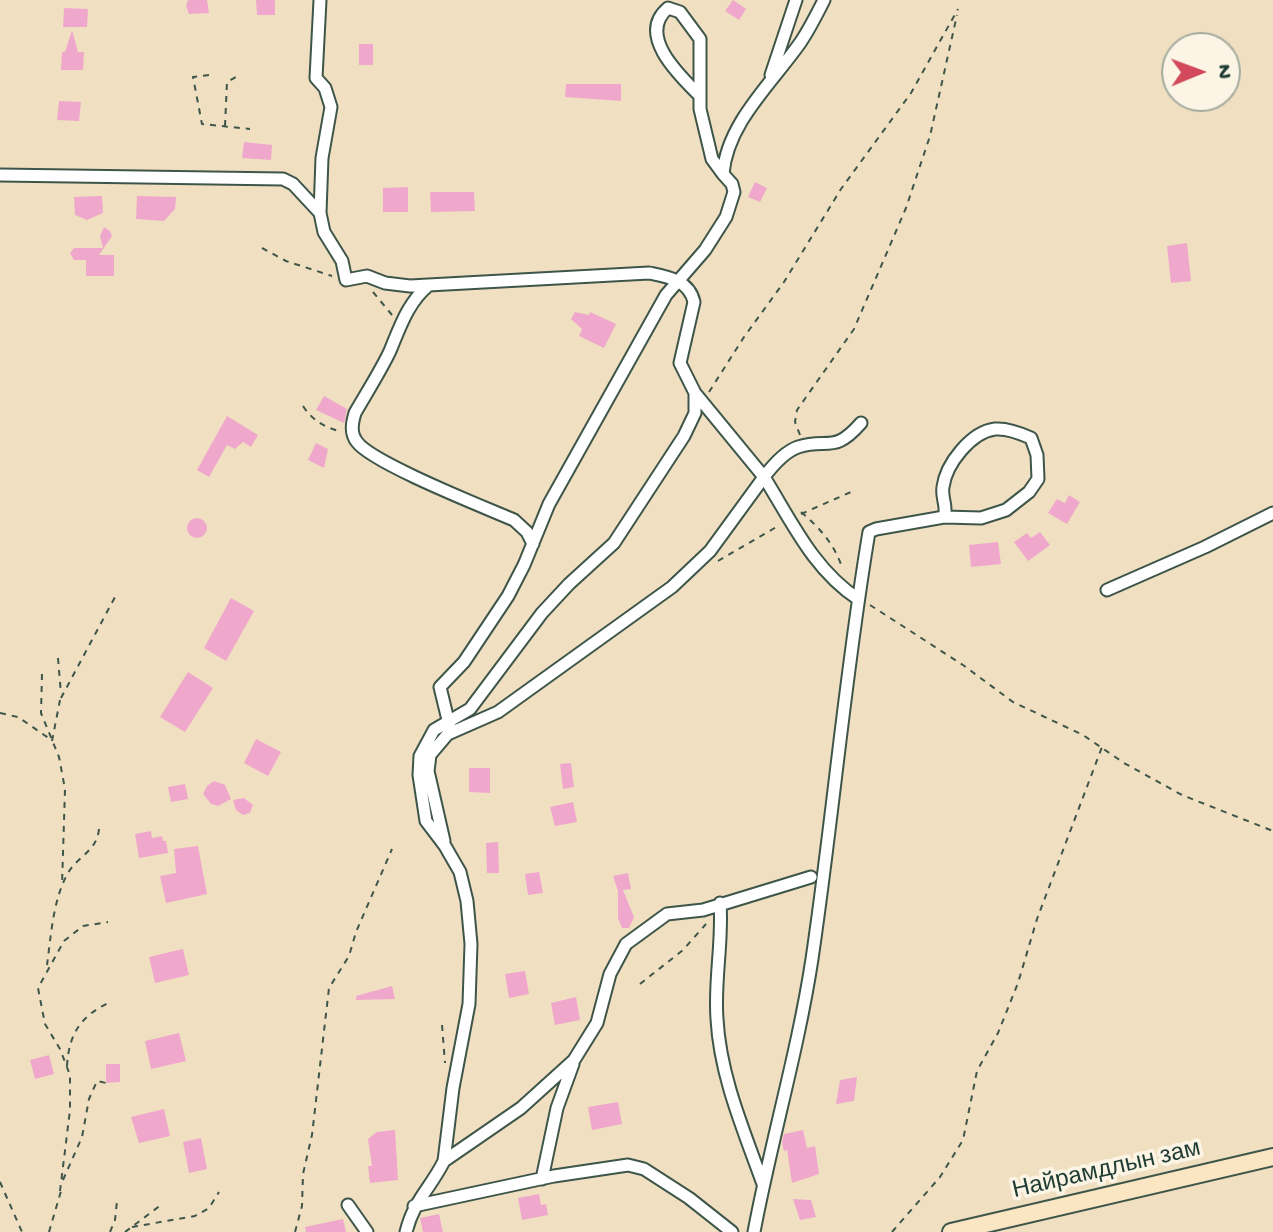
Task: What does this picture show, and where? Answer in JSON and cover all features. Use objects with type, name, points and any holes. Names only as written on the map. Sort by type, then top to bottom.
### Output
[{"type":"main road","name":"Найрамдлын зам","points":[[951,1232],[1273,1157]]},
{"type":"street","points":[[320,0],[316,78],[325,88],[331,107],[322,158],[320,213],[324,232],[342,261],[346,280],[367,276],[397,285],[430,285],[649,273],[679,281],[691,291]]},
{"type":"street","points":[[768,83],[796,0]]},
{"type":"street","points":[[723,174],[729,143],[768,83],[802,40],[824,0]]},
{"type":"street","points":[[448,720],[440,687],[464,662],[491,623],[524,565],[555,493],[666,295],[703,252],[726,217],[734,192],[732,184],[712,159],[699,95],[700,39],[680,12],[668,8],[659,21],[660,47],[668,61],[699,95]]},
{"type":"street","points":[[0,175],[283,179],[293,184],[320,213]]},
{"type":"street","points":[[703,252],[690,278],[694,302],[680,363],[699,397],[796,516],[821,569],[836,585],[854,597]]},
{"type":"street","points":[[430,285],[414,300],[355,413],[352,431],[357,443],[366,451],[402,471],[514,520],[527,532],[533,544]]},
{"type":"street","points":[[445,846],[428,771],[430,755],[470,709],[542,613],[626,528],[684,436],[699,397]]},
{"type":"street","points":[[448,734],[498,712],[672,587],[710,551],[764,477],[790,450],[811,444],[839,442],[861,423]]},
{"type":"street","points":[[754,1232],[795,1051],[812,957],[840,758],[854,597],[869,532],[944,517],[992,516],[1017,504],[1038,479],[1037,455],[1031,438],[1011,430],[993,429],[972,441],[947,472],[942,488],[946,506],[944,517]]},
{"type":"street","points":[[1107,590],[1273,513]]},
{"type":"street","points":[[406,1232],[414,1206],[444,1161],[454,1082],[469,1004],[471,944],[465,886],[460,872],[426,821],[419,775],[420,756],[428,738],[448,720],[470,709]]},
{"type":"street","points":[[542,1179],[563,1087],[577,1055],[597,1023],[610,974],[626,944],[667,914],[703,910],[811,877]]},
{"type":"street","points":[[720,903],[716,996],[720,1052],[764,1184]]},
{"type":"street","points":[[444,1161],[521,1108],[577,1055]]},
{"type":"street","points":[[414,1206],[603,1167],[636,1167],[689,1198],[732,1232]]},
{"type":"street","points":[[348,1205],[367,1232]]},
{"type":"path","points":[[699,397],[784,282],[852,173],[911,93],[958,9],[930,136],[906,208],[854,329],[796,414],[799,434],[811,444]]},
{"type":"path","points":[[209,75],[193,77],[202,124],[250,129]]},
{"type":"path","points":[[225,127],[227,82],[236,77]]},
{"type":"path","points":[[262,248],[286,261],[346,280]]},
{"type":"path","points":[[369,288],[385,304],[398,331]]},
{"type":"path","points":[[303,406],[323,426],[352,431]]},
{"type":"path","points":[[716,562],[796,516],[851,492]]},
{"type":"path","points":[[792,504],[796,516],[819,528],[835,551],[854,597],[899,622],[1036,715],[1083,735],[1124,763],[1182,795],[1273,831]]},
{"type":"path","points":[[61,698],[115,597]]},
{"type":"path","points":[[52,741],[61,698],[58,658]]},
{"type":"path","points":[[42,674],[41,713],[62,768],[65,789],[62,885],[47,970]]},
{"type":"path","points":[[0,713],[18,717],[52,741]]},
{"type":"path","points":[[892,1232],[940,1177],[963,1140],[977,1071],[998,1033],[1018,983],[1037,919],[1102,747]]},
{"type":"path","points":[[62,885],[73,865],[92,849],[99,829]]},
{"type":"path","points":[[295,1232],[302,1206],[303,1174],[312,1135],[329,988],[349,956],[356,932],[392,849]]},
{"type":"path","points":[[640,984],[683,950],[720,903]]},
{"type":"path","points":[[60,1191],[70,1110],[70,1075],[45,1024],[38,988],[64,941],[83,926],[108,922]]},
{"type":"path","points":[[67,1069],[71,1041],[81,1023],[90,1012],[110,1002]]},
{"type":"path","points":[[442,1025],[443,1056],[454,1082]]},
{"type":"path","points":[[49,1232],[60,1191],[82,1137],[93,1090],[97,1081],[106,1083]]},
{"type":"path","points":[[0,1182],[22,1232]]},
{"type":"path","points":[[132,1227],[195,1216],[209,1208],[219,1192]]},
{"type":"path","points":[[110,1232],[117,1201]]},
{"type":"path","points":[[125,1232],[161,1205]]},
{"type":"building","points":[[188,0],[207,0],[209,13],[189,14],[186,6]]},
{"type":"building","points":[[256,0],[275,0],[275,15],[257,15]]},
{"type":"building","points":[[733,0],[746,9],[739,20],[725,11]]},
{"type":"building","points":[[64,8],[88,9],[87,27],[63,27]]},
{"type":"building","points":[[72,30],[78,52],[84,52],[83,70],[61,70],[62,52],[65,52]]},
{"type":"building","points":[[359,44],[373,44],[373,65],[359,65]]},
{"type":"building","points":[[566,84],[621,84],[621,101],[565,97]]},
{"type":"building","points":[[59,101],[81,102],[79,121],[57,120]]},
{"type":"building","points":[[244,142],[272,145],[271,160],[242,158]]},
{"type":"building","points":[[755,182],[767,188],[760,202],[748,197]]},
{"type":"building","points":[[408,187],[408,212],[383,212],[383,188]]},
{"type":"building","points":[[430,192],[474,192],[475,211],[431,212]]},
{"type":"building","points":[[102,196],[103,213],[87,220],[75,215],[74,197]]},
{"type":"building","points":[[137,196],[176,197],[175,209],[164,221],[136,219]]},
{"type":"building","points":[[104,227],[112,236],[99,255],[114,255],[114,276],[86,276],[86,260],[74,260],[70,253],[74,248],[103,248],[100,236]]},
{"type":"building","points":[[1187,243],[1191,281],[1171,283],[1167,246]]},
{"type":"building","points":[[575,312],[589,315],[590,312],[616,324],[604,348],[579,336],[582,329],[571,319]]},
{"type":"building","points":[[324,396],[347,409],[344,423],[316,410]]},
{"type":"building","points":[[227,416],[258,435],[251,447],[243,442],[235,449],[227,445],[209,477],[197,470]]},
{"type":"building","points":[[316,443],[328,449],[324,468],[308,460]]},
{"type":"building","points":[[1069,495],[1080,502],[1067,524],[1048,513],[1057,499],[1065,503]]},
{"type":"building","points":[[197,518],[204,521],[207,528],[204,535],[197,538],[190,535],[187,528],[190,521]]},
{"type":"building","points":[[1040,532],[1050,545],[1028,561],[1014,542],[1027,533],[1031,538]]},
{"type":"building","points":[[998,542],[1001,564],[971,567],[969,545]]},
{"type":"building","points":[[231,598],[254,611],[226,661],[204,648]]},
{"type":"building","points":[[188,672],[213,688],[185,732],[160,717]]},
{"type":"building","points":[[256,739],[281,752],[268,776],[244,763]]},
{"type":"building","points":[[571,763],[574,787],[563,789],[560,764]]},
{"type":"building","points":[[469,768],[490,768],[490,793],[469,792]]},
{"type":"building","points":[[214,781],[225,785],[231,799],[218,806],[211,804],[203,794]]},
{"type":"building","points":[[185,784],[188,799],[171,802],[168,787]]},
{"type":"building","points":[[244,798],[253,805],[250,813],[243,815],[236,810],[233,800]]},
{"type":"building","points":[[573,802],[577,822],[555,826],[550,807]]},
{"type":"building","points":[[151,831],[152,838],[162,836],[166,841],[168,853],[139,858],[135,834]]},
{"type":"building","points":[[498,842],[499,873],[487,873],[486,843]]},
{"type":"building","points":[[198,846],[207,894],[166,903],[160,876],[176,873],[174,849]]},
{"type":"building","points":[[539,872],[543,893],[528,895],[525,874]]},
{"type":"building","points":[[628,873],[631,889],[623,890],[634,917],[629,928],[622,928],[613,876]]},
{"type":"building","points":[[183,949],[189,975],[155,983],[149,957]]},
{"type":"building","points":[[525,971],[529,994],[509,998],[505,974]]},
{"type":"building","points":[[392,986],[395,999],[356,1000],[356,996]]},
{"type":"building","points":[[576,997],[580,1020],[555,1025],[551,1003]]},
{"type":"building","points":[[179,1033],[186,1061],[151,1069],[145,1041]]},
{"type":"building","points":[[49,1055],[54,1074],[35,1079],[30,1060]]},
{"type":"building","points":[[106,1064],[120,1064],[120,1082],[106,1083]]},
{"type":"building","points":[[857,1077],[854,1101],[836,1104],[840,1080]]},
{"type":"building","points":[[618,1102],[622,1124],[592,1130],[588,1107]]},
{"type":"building","points":[[164,1109],[170,1136],[139,1143],[131,1117]]},
{"type":"building","points":[[395,1130],[398,1180],[370,1183],[368,1166],[372,1166],[368,1139],[377,1132]]},
{"type":"building","points":[[803,1130],[807,1148],[815,1146],[819,1174],[792,1183],[787,1150],[784,1151],[782,1143],[784,1134]]},
{"type":"building","points":[[201,1138],[207,1169],[189,1173],[183,1142]]},
{"type":"building","points":[[539,1194],[541,1205],[546,1204],[548,1215],[522,1220],[518,1198]]},
{"type":"building","points":[[793,1199],[811,1200],[816,1217],[800,1220]]},
{"type":"building","points":[[439,1214],[443,1232],[423,1232],[420,1218]]},
{"type":"building","points":[[343,1219],[346,1232],[306,1232],[305,1227]]}]
